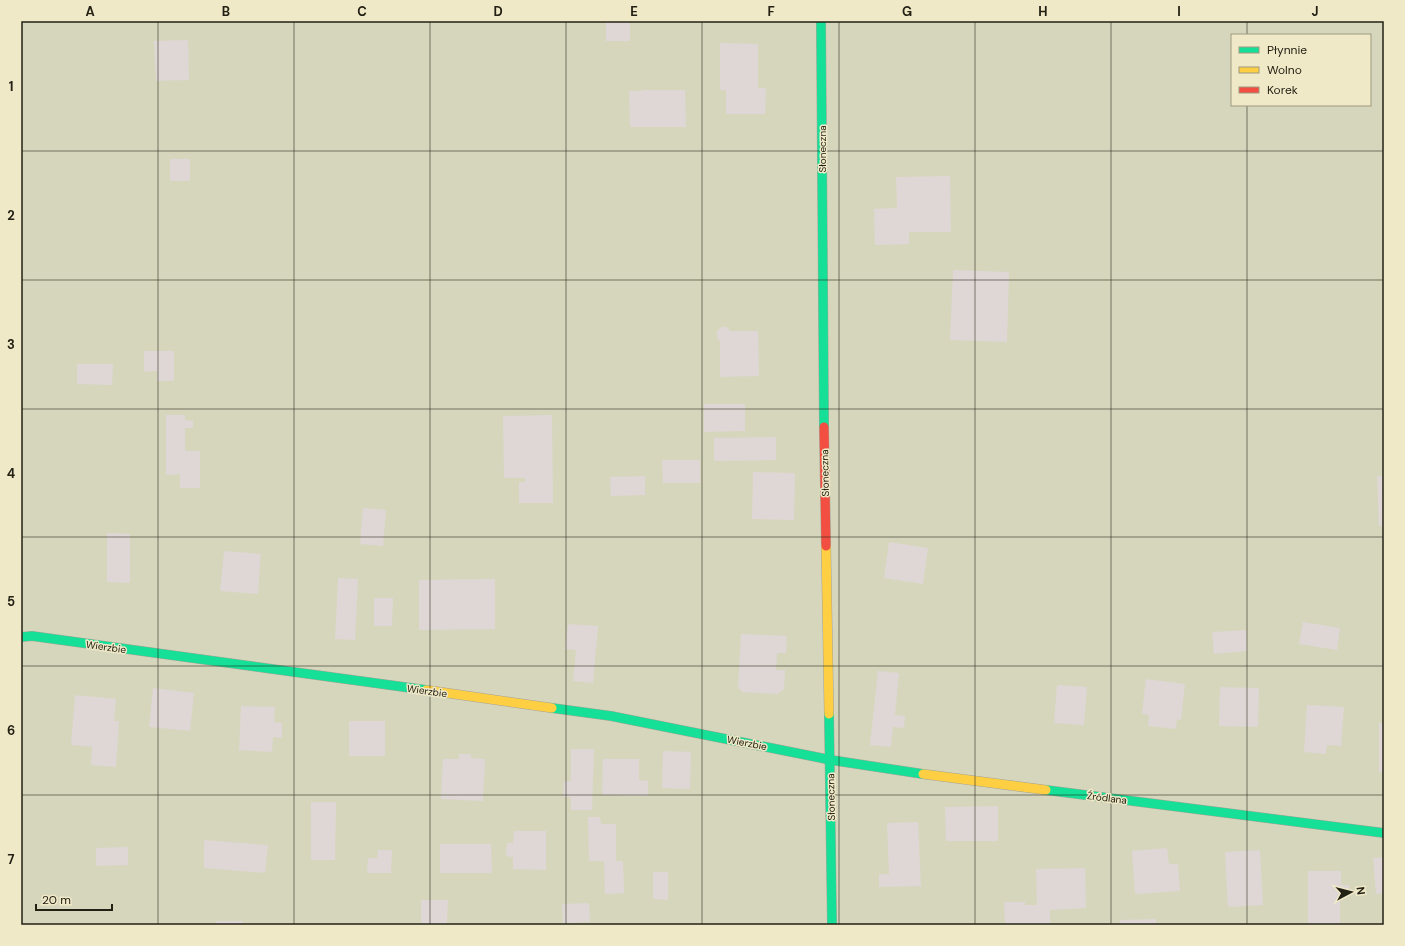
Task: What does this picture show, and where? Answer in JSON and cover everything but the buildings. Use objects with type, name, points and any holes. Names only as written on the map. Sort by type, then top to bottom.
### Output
[{"type":"street","name":"Słoneczna","points":[[821,21],[823,378],[831,760],[832,925]]},
{"type":"street","name":"Wierzbie","points":[[21,636],[40,637],[611,716],[831,760]]},
{"type":"street","name":"Źródlana","points":[[831,760],[950,778],[1384,833]]},
{"type":"green space","points":[[21,21],[1384,21],[1384,925],[21,925]]},
{"type":"traffic: fast","points":[[821,21],[824,427]]},
{"type":"traffic: fast","points":[[21,637],[32,636],[426,690]]},
{"type":"traffic: fast","points":[[552,708],[611,716],[831,760],[923,774]]},
{"type":"traffic: fast","points":[[829,714],[832,925]]},
{"type":"traffic: fast","points":[[1046,790],[1384,833]]},
{"type":"traffic: slow","points":[[826,546],[829,714]]},
{"type":"traffic: slow","points":[[426,690],[552,708]]},
{"type":"traffic: slow","points":[[923,774],[1046,790]]},
{"type":"traffic: jam","points":[[824,427],[826,546]]}]
